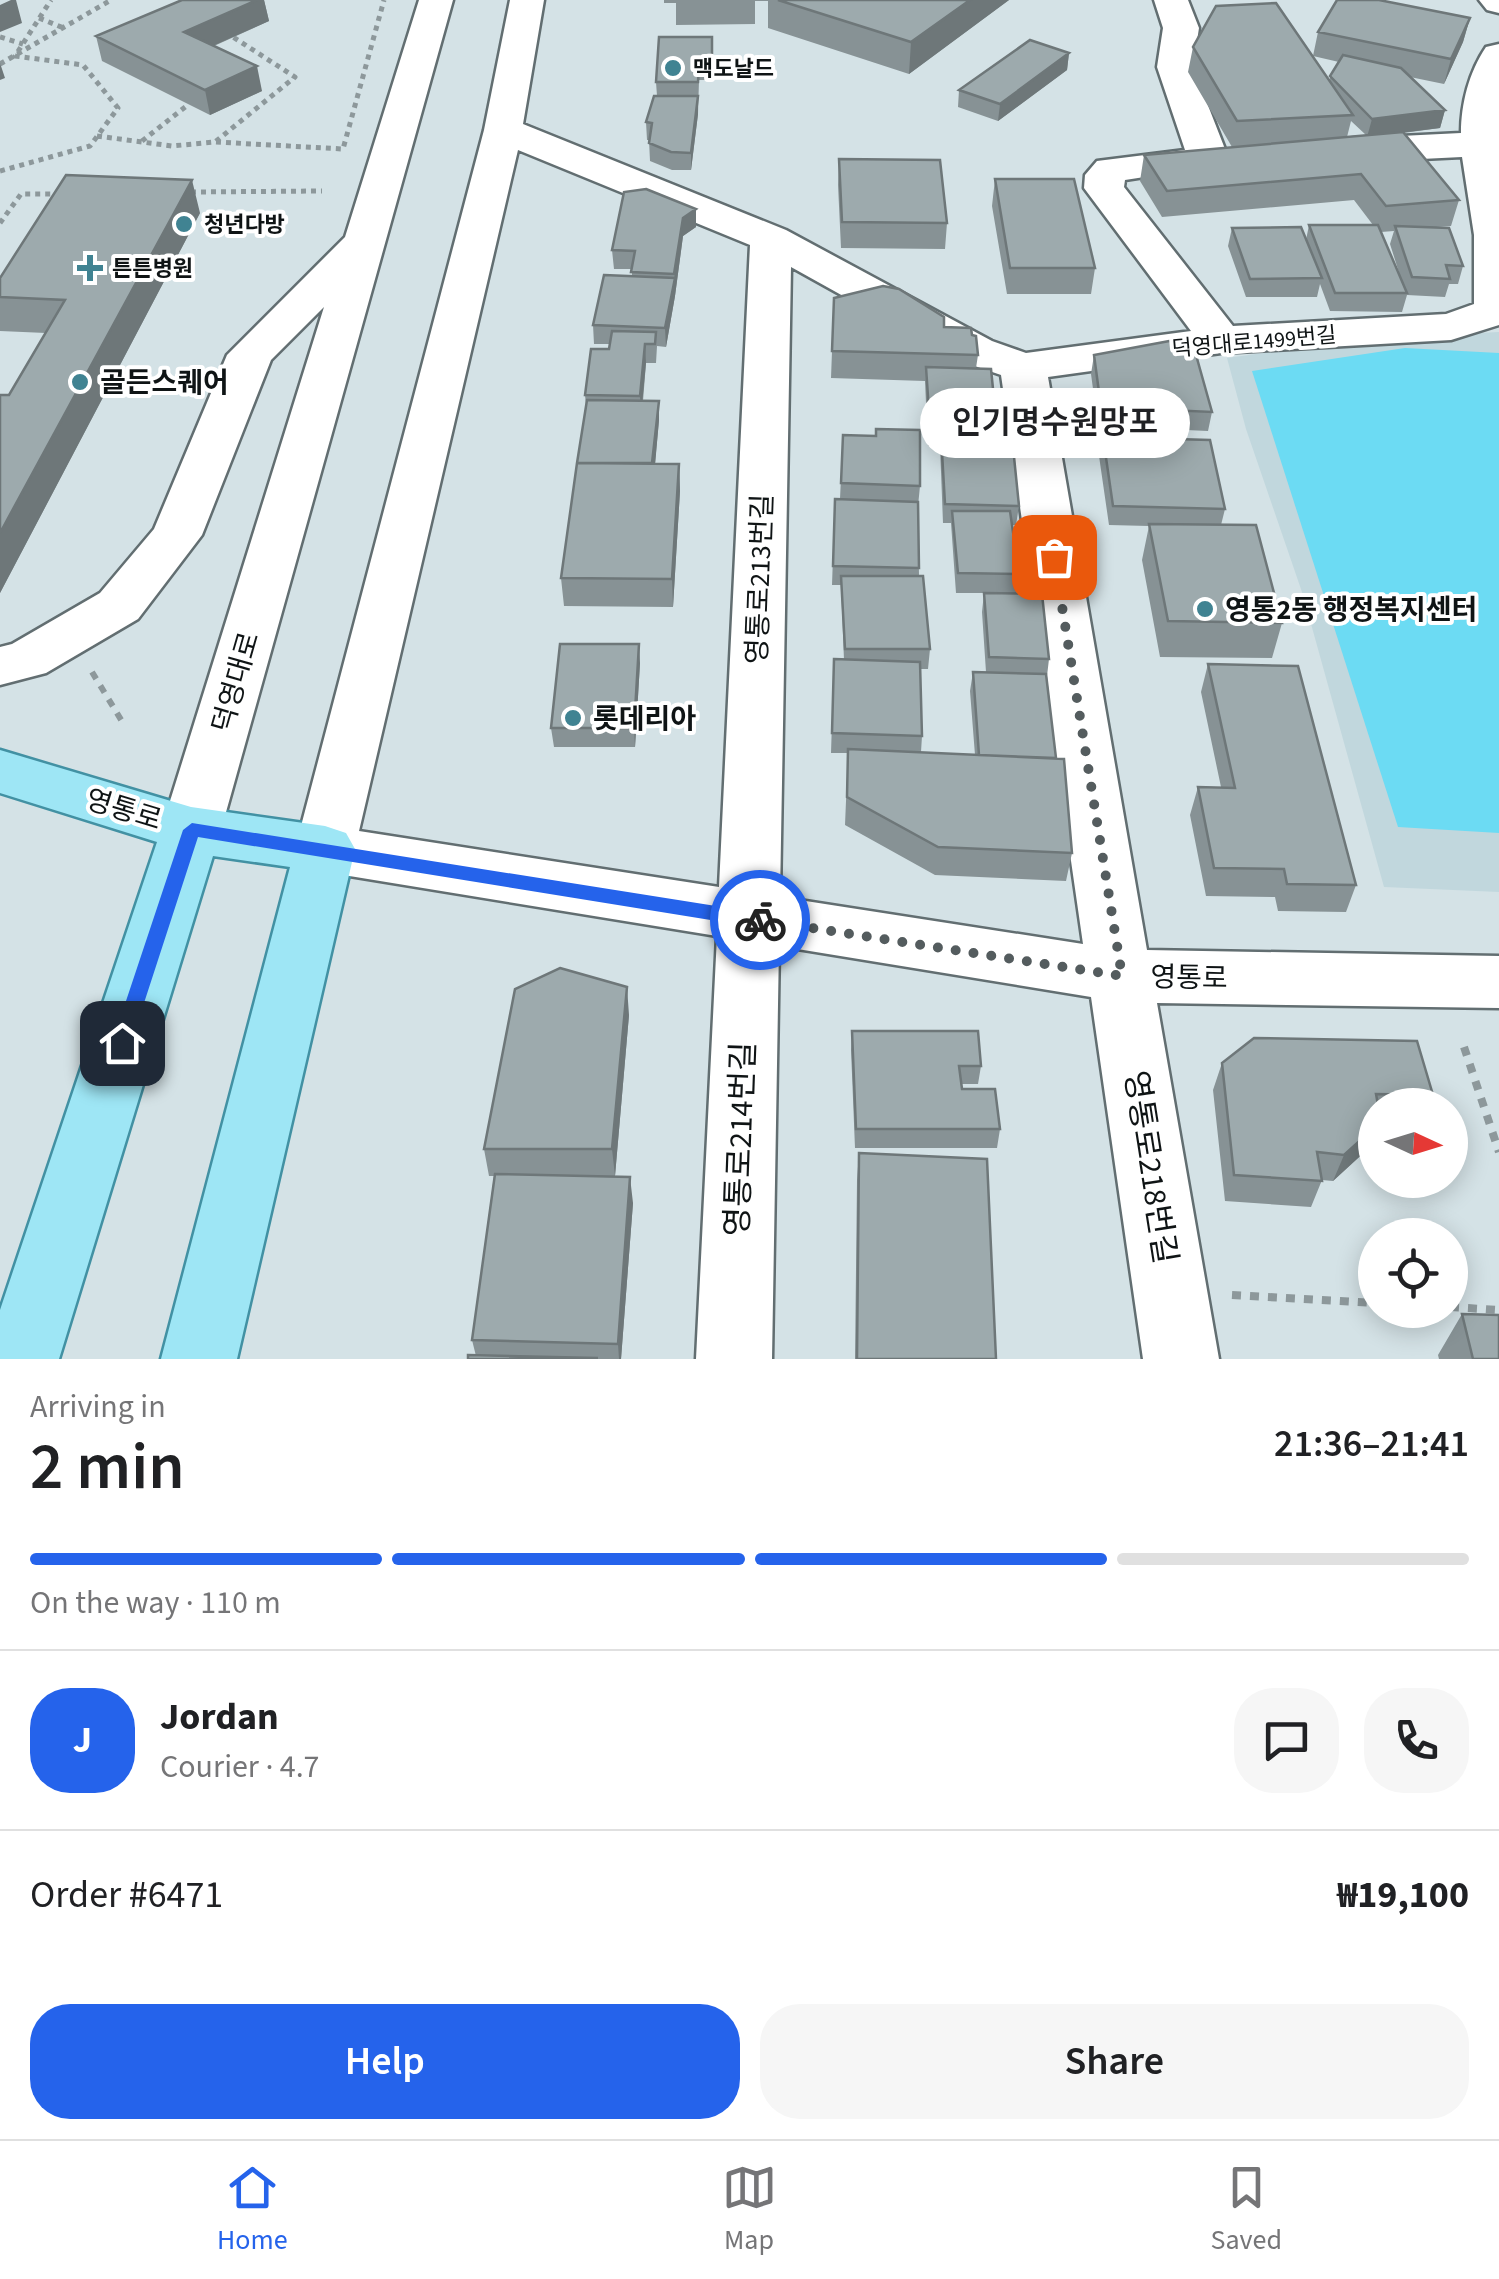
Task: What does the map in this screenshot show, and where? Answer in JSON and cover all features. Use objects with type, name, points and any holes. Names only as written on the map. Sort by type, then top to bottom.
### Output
[{"type":"main road","name":"영통로","points":[[0,771],[192,830],[325,849]]},
{"type":"main road","name":"덕영대로","points":[[21,1359],[192,830]]},
{"type":"main road","points":[[199,1359],[325,849]]},
{"type":"street","name":"덕영대로","points":[[192,830],[436,0]]},
{"type":"street","points":[[325,849],[502,130],[527,0]]},
{"type":"street","points":[[1171,0],[1181,28],[1176,66],[1206,149],[1222,157],[1111,169],[1104,175],[1104,188],[1222,340]]},
{"type":"street","name":"덕영대로1499번길","points":[[502,130],[772,239],[976,350],[1023,367],[1222,340],[1451,327],[1496,311],[1496,219],[1478,144],[1482,93],[1499,56]]},
{"type":"street","points":[[1301,153],[1478,144]]},
{"type":"street","name":"영통로213번길","points":[[747,918],[772,239]]},
{"type":"street","points":[[0,666],[26,660],[119,606],[177,536],[250,355],[365,241]]},
{"type":"street","name":"영통로218번길","points":[[1023,367],[1181,1359]]},
{"type":"street","name":"영통로","points":[[325,849],[1122,976],[1499,982]]},
{"type":"street","name":"영통로214번길","points":[[734,1359],[747,918]]},
{"type":"path","points":[[15,56],[50,0]]},
{"type":"path","points":[[0,64],[67,29],[111,0]]},
{"type":"path","points":[[97,136],[172,146],[215,142],[343,149],[384,0]]},
{"type":"path","points":[[40,18],[67,29]]},
{"type":"path","points":[[0,36],[23,44]]},
{"type":"path","points":[[215,142],[296,77],[233,37]]},
{"type":"path","points":[[0,170],[23,168],[90,146],[118,108],[83,65],[15,56]]},
{"type":"path","points":[[141,142],[189,104]]},
{"type":"path","points":[[190,192],[322,191]]},
{"type":"path","points":[[0,224],[21,194],[78,194]]},
{"type":"path","points":[[83,658],[123,723]]},
{"type":"path","points":[[1464,1047],[1499,1152]]},
{"type":"path","points":[[1170,1291],[1358,1302]]},
{"type":"path","points":[[1468,1308],[1499,1310]]},
{"type":"shaded area","points":[[1499,332],[1499,892],[1384,887],[1303,595],[1246,429],[1227,358],[1372,338]]},
{"type":"shaded area","points":[[1405,348],[1499,353],[1499,833],[1398,827],[1252,371]]},
{"type":"building","points":[[182,0],[257,0],[184,32],[257,66],[205,90],[96,36]]},
{"type":"building","points":[[778,0],[970,0],[911,42]]},
{"type":"building","points":[[1337,0],[1379,0],[1470,18],[1451,59],[1318,32]]},
{"type":"building","points":[[1276,3],[1353,115],[1237,121],[1193,47],[1216,6]]},
{"type":"building","points":[[659,37],[712,37],[712,63],[699,63],[698,82],[656,82]]},
{"type":"building","points":[[1030,40],[1069,53],[1000,104],[959,90]]},
{"type":"building","points":[[1343,55],[1401,68],[1445,110],[1372,119],[1330,76]]},
{"type":"building","points":[[654,96],[698,96],[691,153],[671,152],[649,143],[652,123],[646,122]]},
{"type":"building","points":[[1403,132],[1459,200],[1386,206],[1361,174],[1167,191],[1144,155]]},
{"type":"building","points":[[839,159],[940,160],[947,223],[842,222]]},
{"type":"building","name":"골든스퀘어","points":[[66,175],[192,180],[0,533],[0,395],[9,395],[65,300],[0,297],[0,278]]},
{"type":"building","points":[[995,179],[1074,179],[1095,268],[1010,268]]},
{"type":"building","points":[[646,189],[696,209],[683,218],[674,274],[631,272],[635,251],[612,250],[624,192]]},
{"type":"building","points":[[1309,225],[1378,225],[1407,293],[1335,293]]},
{"type":"building","points":[[1395,226],[1449,228],[1463,266],[1446,265],[1450,279],[1412,277]]},
{"type":"building","points":[[1301,227],[1322,278],[1250,279],[1232,228]]},
{"type":"building","points":[[604,275],[675,278],[665,328],[593,325]]},
{"type":"building","points":[[883,286],[899,289],[944,317],[944,327],[971,328],[978,355],[832,351],[834,298]]},
{"type":"building","points":[[612,331],[656,332],[655,344],[645,344],[640,396],[585,395],[591,349],[609,349]]},
{"type":"building","points":[[1191,337],[1212,412],[1101,407],[1094,355]]},
{"type":"building","points":[[926,367],[991,369],[997,428],[930,426]]},
{"type":"building","points":[[587,400],[659,401],[652,463],[577,463]]},
{"type":"building","points":[[876,429],[920,430],[920,486],[841,483],[843,435],[876,436]]},
{"type":"building","points":[[941,435],[1012,437],[1019,506],[945,504]]},
{"type":"building","points":[[1103,437],[1210,440],[1225,509],[1113,506]]},
{"type":"building","points":[[577,463],[679,464],[672,579],[561,578]]},
{"type":"building","points":[[835,499],[918,502],[919,568],[833,566]]},
{"type":"building","points":[[952,511],[1010,511],[1019,574],[958,573]]},
{"type":"building","points":[[1149,524],[1256,525],[1282,623],[1168,621]]},
{"type":"building","points":[[841,576],[923,576],[930,649],[845,649]]},
{"type":"building","points":[[984,593],[1042,594],[1049,659],[989,657]]},
{"type":"building","points":[[560,644],[639,644],[634,728],[551,728]]},
{"type":"building","points":[[834,659],[920,662],[922,736],[832,733]]},
{"type":"building","points":[[1208,664],[1298,666],[1356,885],[1287,884],[1284,869],[1214,868],[1198,787],[1235,788]]},
{"type":"building","points":[[973,672],[1046,674],[1056,758],[979,755]]},
{"type":"building","points":[[848,749],[1064,759],[1072,853],[938,847],[847,797]]},
{"type":"building","points":[[560,968],[627,987],[612,1149],[484,1149],[515,989]]},
{"type":"building","points":[[852,1031],[978,1031],[981,1066],[959,1066],[962,1089],[995,1089],[1000,1129],[856,1129]]},
{"type":"building","points":[[1254,1038],[1417,1041],[1431,1088],[1358,1088],[1358,1142],[1344,1155],[1317,1152],[1322,1181],[1234,1175],[1222,1063]]},
{"type":"building","points":[[859,1153],[987,1159],[996,1359],[857,1359]]},
{"type":"building","points":[[495,1174],[630,1177],[618,1344],[472,1340]]},
{"type":"building","points":[[1468,1314],[1499,1315],[1499,1359],[1473,1359],[1465,1328]]},
{"type":"building","points":[[468,1355],[598,1358],[468,1359]]},
{"type":"way so far","points":[[760,920],[1122,976],[1054,557]]},
{"type":"place","name":"맥도날드","points":[[673,68]]},
{"type":"place","name":"청년다방","points":[[184,224]]},
{"type":"place","name":"튼튼병원","points":[[90,268]]},
{"type":"place","name":"골든스퀘어","points":[[80,382]]},
{"type":"place","name":"인기명수원망포","points":[[1054,557]]},
{"type":"place","name":"영통2동 행정복지센터","points":[[1205,609]]},
{"type":"place","name":"롯데리아","points":[[573,718]]},
{"type":"route","points":[[122,1043],[192,830],[760,920]]}]
